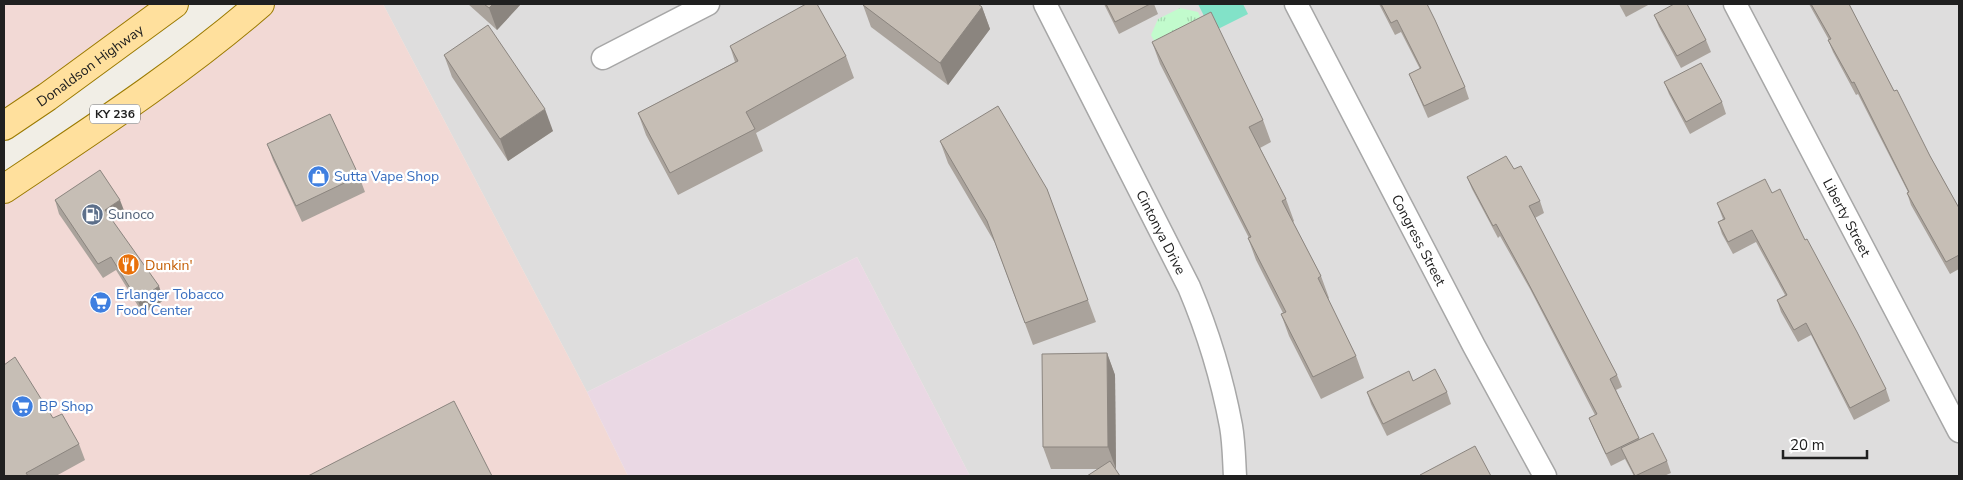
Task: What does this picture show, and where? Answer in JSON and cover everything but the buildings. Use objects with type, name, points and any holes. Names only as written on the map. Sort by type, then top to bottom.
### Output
[{"type":"main road","name":"Donaldson Highway","points":[[4,126],[47,97],[174,4]]},
{"type":"main road","name":"KY 236","points":[[4,189],[184,66],[260,4]]},
{"type":"street","points":[[604,58],[708,4]]},
{"type":"street","name":"Cintonya Drive","points":[[1045,4],[1189,287],[1206,329],[1216,361],[1231,428],[1235,476]]},
{"type":"street","name":"Congress Street","points":[[1296,4],[1469,338],[1545,476]]},
{"type":"street","name":"Liberty Street","points":[[1735,4],[1959,431]]},
{"type":"shaded area","points":[[4,4],[174,4],[4,126]]},
{"type":"shaded area","points":[[260,4],[383,4],[587,392],[628,476],[4,476],[4,189]]},
{"type":"shaded area","points":[[383,4],[1959,4],[1959,476],[970,476],[857,257],[587,392]]},
{"type":"shaded area","points":[[857,257],[970,476],[628,476],[587,392]]},
{"type":"green space","points":[[1198,4],[1243,4],[1248,14],[1212,32]]},
{"type":"green space","points":[[1180,8],[1198,12],[1207,32],[1161,54],[1151,35],[1158,19]]},
{"type":"place","name":"Sutta Vape Shop","points":[[318,176]]},
{"type":"place","name":"Sunoco","points":[[92,214]]},
{"type":"place","name":"Dunkin'","points":[[129,265]]},
{"type":"place","name":"Erlanger Tobacco Food Center","points":[[100,302]]},
{"type":"place","name":"BP Shop","points":[[23,406]]}]
